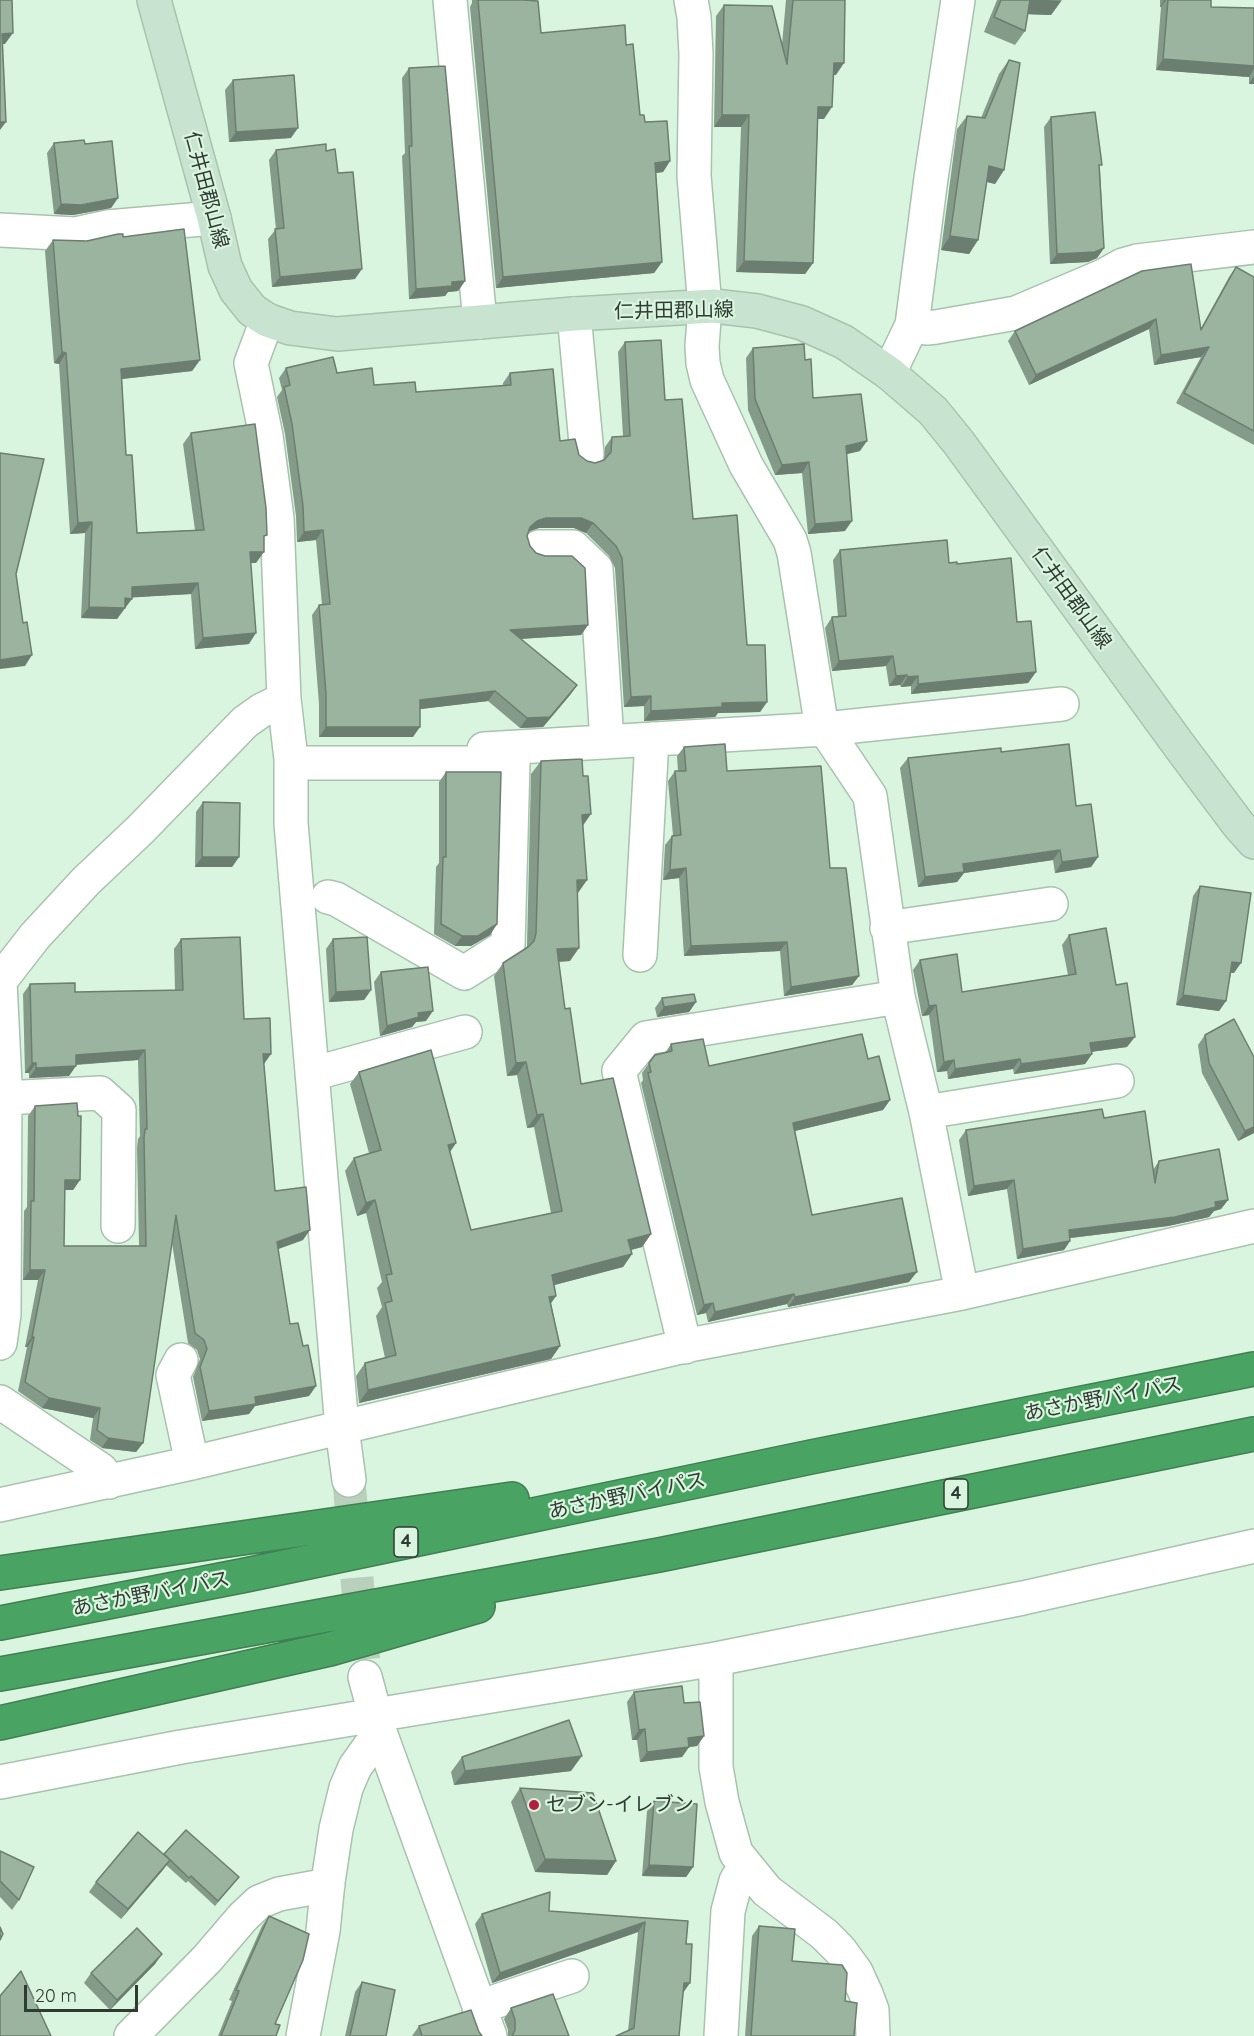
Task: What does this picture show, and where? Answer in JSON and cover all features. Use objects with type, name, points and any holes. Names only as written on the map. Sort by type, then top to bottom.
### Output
[{"type":"highway","name":"あさか野バイパス","points":[[0,1623],[1254,1369]]},
{"type":"highway","name":"4","points":[[0,1674],[659,1555],[1254,1434]]},
{"type":"highway","name":"4","points":[[0,1573],[811,1457]]},
{"type":"highway","name":"4","points":[[0,1723],[330,1649],[659,1555]]},
{"type":"main road","name":"仁井田郡山線","points":[[154,0],[225,266],[236,290],[252,310],[267,320],[290,328],[337,334],[574,314],[705,307],[757,311],[802,323],[844,342],[889,373],[933,411],[959,443],[1202,777],[1254,842]]},
{"type":"street","points":[[450,0],[480,322]]},
{"type":"street","points":[[691,0],[696,54],[694,176],[705,307],[702,363],[707,380],[746,465],[790,540],[820,716],[825,729],[870,796],[898,998],[926,1112],[962,1293]]},
{"type":"street","points":[[889,373],[912,325],[958,0]]},
{"type":"street","points":[[0,230],[75,234],[107,227],[214,218]]},
{"type":"street","points":[[912,325],[936,327],[1016,313],[1103,276],[1123,265],[1137,261],[1254,247]]},
{"type":"street","points":[[574,314],[587,454]]},
{"type":"street","points":[[267,320],[251,363],[266,436],[277,518],[285,699],[291,763],[291,823],[342,1428],[349,1480]]},
{"type":"street","points":[[538,547],[573,547],[596,569],[607,742]]},
{"type":"street","points":[[2,1324],[3,1089],[0,982],[35,936],[86,881],[140,830],[245,722],[262,710],[285,699]]},
{"type":"street","points":[[475,763],[483,749],[825,729],[1062,704]]},
{"type":"street","points":[[640,955],[652,739]]},
{"type":"street","points":[[291,763],[513,763],[508,945],[464,973],[336,899],[328,897]]},
{"type":"street","points":[[887,928],[1051,904]]},
{"type":"street","points":[[685,1347],[619,1071],[646,1038],[898,998]]},
{"type":"street","points":[[312,1074],[465,1032]]},
{"type":"street","points":[[926,1112],[1117,1081]]},
{"type":"street","points":[[3,1089],[100,1093],[119,1110],[118,1226]]},
{"type":"street","points":[[0,1505],[110,1482],[685,1347],[962,1293],[1254,1226]]},
{"type":"street","points":[[181,1360],[173,1375],[192,1463]]},
{"type":"street","points":[[0,1402],[101,1470],[110,1482]]},
{"type":"street","points":[[0,1782],[129,1756],[377,1724],[1011,1600],[1254,1546]]},
{"type":"street","points":[[716,1659],[716,1767],[736,1853],[767,1891],[824,1934],[840,1950],[856,1972],[866,1994],[872,2010],[873,2036]]},
{"type":"street","points":[[365,1677],[377,1724],[484,2022],[572,1976]]},
{"type":"street","points":[[303,2036],[324,1931],[336,1829],[346,1788],[377,1724]]},
{"type":"street","points":[[720,2036],[727,1919],[736,1881],[745,1866]]},
{"type":"street","points":[[131,2036],[259,1902],[279,1893],[328,1885]]},
{"type":"building","points":[[0,0],[12,0],[13,33],[2,34],[6,122],[0,122]]},
{"type":"building","points":[[478,0],[538,1],[541,33],[625,25],[626,45],[633,44],[640,115],[644,115],[645,122],[667,121],[670,161],[655,163],[662,262],[503,277]]},
{"type":"building","points":[[793,0],[845,0],[844,63],[834,63],[832,107],[818,107],[813,263],[744,261],[749,115],[722,115],[724,5],[772,6],[787,64]]},
{"type":"building","points":[[1001,0],[1030,0],[1025,31],[994,17]]},
{"type":"building","points":[[1168,0],[1211,0],[1211,7],[1254,8],[1254,66],[1163,59]]},
{"type":"building","points":[[1009,60],[1020,63],[1004,170],[989,166],[978,240],[950,236],[967,116],[985,118]]},
{"type":"building","points":[[445,66],[465,281],[452,282],[452,286],[416,289],[409,146],[412,146],[409,68]]},
{"type":"building","points":[[294,75],[298,128],[236,132],[233,80]]},
{"type":"building","points":[[1095,112],[1102,165],[1099,165],[1104,248],[1095,252],[1057,254],[1051,117]]},
{"type":"building","points":[[84,140],[85,144],[112,141],[118,198],[81,205],[61,204],[54,143]]},
{"type":"building","points":[[326,144],[326,151],[335,149],[338,173],[353,172],[362,269],[280,277],[275,229],[284,228],[276,150]]},
{"type":"building","points":[[184,229],[200,360],[121,369],[126,455],[132,455],[137,533],[204,530],[191,433],[255,424],[266,508],[267,535],[264,536],[264,552],[250,552],[256,633],[203,638],[198,583],[132,587],[132,599],[125,598],[125,608],[89,607],[92,522],[78,523],[66,353],[62,352],[53,240],[87,241],[118,234],[123,234],[123,237]]},
{"type":"building","points":[[1191,264],[1201,330],[1236,267],[1254,277],[1254,431],[1184,393],[1209,347],[1161,355],[1156,319],[1036,375],[1015,331],[1142,271]]},
{"type":"building","points":[[661,340],[665,400],[682,399],[693,519],[737,515],[747,645],[765,645],[767,702],[722,703],[722,707],[651,711],[651,696],[631,697],[622,558],[616,546],[593,523],[581,518],[546,518],[530,527],[527,536],[530,546],[536,553],[545,556],[572,556],[585,568],[588,625],[510,630],[577,685],[550,717],[527,718],[495,691],[420,700],[420,727],[326,727],[326,694],[319,605],[330,604],[323,530],[304,532],[303,506],[292,424],[284,387],[290,385],[286,368],[333,357],[337,373],[372,368],[374,385],[415,382],[416,392],[511,385],[510,373],[553,369],[560,441],[575,439],[579,455],[595,463],[604,460],[611,452],[612,437],[630,436],[625,342]]},
{"type":"building","points":[[804,344],[805,360],[811,359],[813,398],[861,394],[867,441],[846,446],[852,521],[815,524],[809,462],[782,465],[755,399],[753,348]]},
{"type":"building","points":[[0,453],[44,459],[16,574],[23,623],[27,622],[32,655],[0,660]]},
{"type":"building","points":[[947,540],[949,563],[1011,558],[1017,622],[1031,621],[1036,672],[918,684],[918,676],[896,676],[893,656],[839,661],[832,617],[846,616],[840,550]]},
{"type":"building","points":[[725,744],[727,771],[821,766],[830,868],[846,868],[859,976],[791,987],[787,942],[691,946],[686,868],[670,870],[672,836],[681,835],[675,771],[686,771],[684,747]]},
{"type":"building","points":[[1069,744],[1076,806],[1091,804],[1098,857],[1062,862],[1060,850],[963,864],[964,872],[925,877],[908,758],[1001,748],[1001,752]]},
{"type":"building","points":[[582,759],[583,776],[588,776],[591,814],[582,815],[587,880],[577,880],[579,948],[557,949],[565,1009],[570,1008],[581,1084],[613,1078],[651,1234],[628,1240],[632,1254],[552,1275],[556,1296],[549,1297],[560,1346],[368,1390],[365,1363],[396,1355],[385,1303],[392,1301],[386,1275],[392,1274],[375,1200],[366,1203],[354,1158],[381,1150],[359,1072],[431,1050],[456,1143],[448,1145],[471,1230],[562,1211],[543,1114],[537,1115],[526,1062],[516,1063],[503,963],[528,947],[534,941],[536,933],[541,761]]},
{"type":"building","points":[[446,772],[501,772],[497,924],[478,936],[462,936],[441,924],[443,857],[446,857]]},
{"type":"building","points":[[203,802],[240,803],[239,857],[202,857]]},
{"type":"building","points":[[1200,886],[1251,893],[1241,963],[1232,962],[1226,1001],[1183,995]]},
{"type":"building","points":[[1106,928],[1116,985],[1127,983],[1135,1037],[1090,1043],[1092,1054],[1021,1064],[1020,1059],[955,1069],[954,1060],[944,1062],[936,1005],[929,1006],[920,960],[957,954],[962,992],[1076,974],[1069,935]]},
{"type":"building","points":[[240,937],[244,1019],[270,1018],[271,1054],[263,1054],[275,1191],[306,1187],[310,1230],[277,1242],[290,1324],[298,1323],[303,1346],[308,1345],[316,1386],[255,1397],[256,1404],[209,1411],[200,1367],[207,1349],[204,1340],[195,1333],[176,1215],[143,1443],[108,1438],[97,1430],[100,1408],[49,1398],[25,1382],[45,1270],[30,1270],[31,1201],[34,1201],[35,1106],[77,1103],[78,1116],[81,1116],[80,1180],[65,1180],[64,1246],[146,1246],[145,1050],[76,1055],[76,1066],[36,1068],[36,1063],[32,1063],[30,984],[75,983],[75,992],[183,990],[181,939]]},
{"type":"building","points":[[367,937],[371,990],[336,992],[333,939]]},
{"type":"building","points":[[428,967],[433,1011],[418,1013],[419,1017],[387,1026],[381,972]]},
{"type":"building","points":[[694,994],[696,1002],[664,1007],[662,998]]},
{"type":"building","points":[[1234,1019],[1254,1057],[1254,1127],[1245,1131],[1209,1063],[1205,1035]]},
{"type":"building","points":[[862,1034],[868,1059],[879,1056],[890,1100],[793,1123],[812,1215],[902,1198],[917,1272],[795,1297],[794,1294],[715,1312],[713,1303],[704,1305],[648,1073],[651,1072],[649,1063],[655,1055],[672,1051],[671,1044],[703,1039],[709,1066]]},
{"type":"building","points":[[1102,1109],[1104,1118],[1145,1111],[1155,1183],[1159,1161],[1219,1149],[1228,1200],[1215,1202],[1216,1207],[1175,1217],[1069,1230],[1070,1241],[1023,1249],[1014,1180],[974,1186],[966,1130]]},
{"type":"building","points":[[682,1686],[684,1703],[700,1702],[704,1736],[688,1738],[689,1747],[647,1752],[645,1729],[639,1730],[634,1692]]},
{"type":"building","points":[[569,1720],[582,1756],[465,1771],[462,1757]]},
{"type":"building","points":[[520,1788],[593,1793],[616,1861],[545,1859]]},
{"type":"building","points":[[654,1801],[697,1804],[693,1867],[649,1865]]},
{"type":"building","points":[[186,1830],[239,1877],[218,1901],[164,1854]]},
{"type":"building","points":[[138,1832],[170,1860],[128,1909],[96,1882]]},
{"type":"building","points":[[0,1851],[34,1867],[19,1900],[0,1881]]},
{"type":"building","points":[[550,1892],[549,1911],[688,1921],[686,1944],[692,1944],[690,1983],[684,1983],[679,2036],[616,2036],[634,2028],[645,1922],[500,1973],[482,1914]]},
{"type":"building","points":[[269,1916],[309,1934],[303,1960],[275,2024],[280,2025],[276,2036],[221,2036],[239,1991],[236,1990]]},
{"type":"building","points":[[759,1926],[795,1929],[792,1961],[842,1965],[847,1973],[845,2001],[857,2003],[854,2036],[751,2036]]},
{"type":"building","points":[[137,1928],[162,1954],[117,2000],[91,1973]]},
{"type":"building","points":[[21,1971],[51,2036],[0,2036],[0,1996]]},
{"type":"building","points":[[362,1982],[395,1990],[386,2036],[350,2036]]},
{"type":"building","points":[[553,1994],[569,2036],[512,2036],[515,2030],[515,2020],[511,2008]]},
{"type":"building","points":[[471,2010],[482,2036],[422,2036],[419,2026]]},
{"type":"tunnel","points":[[349,1480],[365,1677]]},
{"type":"place","name":"セブン-イレブン","points":[[534,1805]]}]
